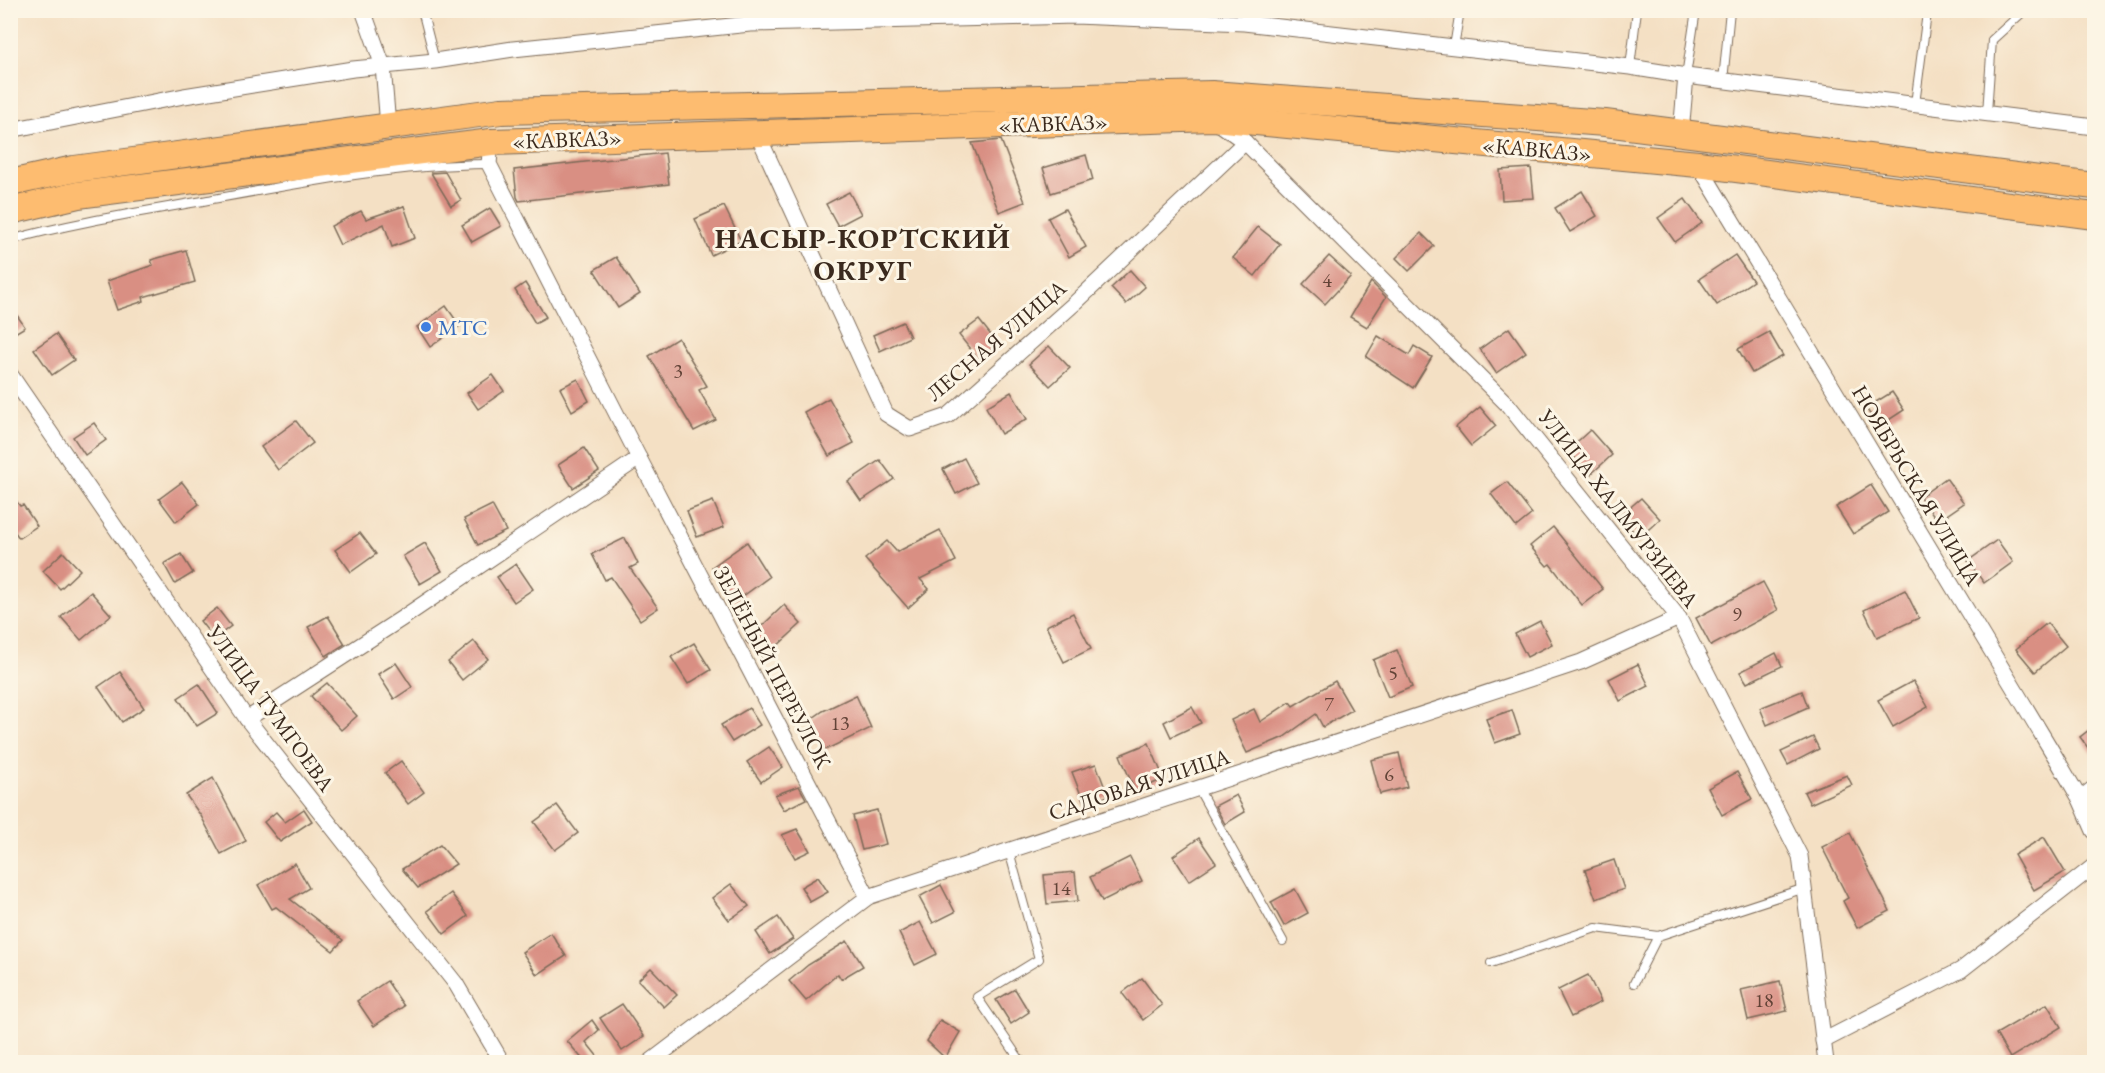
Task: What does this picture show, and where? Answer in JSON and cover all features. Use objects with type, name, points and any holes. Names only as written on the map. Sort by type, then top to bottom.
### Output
[{"type":"highway","name":"«КАВКАЗ»","points":[[10,183],[74,169],[501,111],[1212,94],[1605,123],[2094,186]]},
{"type":"highway","name":"«КАВКАЗ»","points":[[10,211],[78,195],[490,153],[757,133],[1213,118],[1698,164],[2094,216]]},
{"type":"street","points":[[363,10],[384,66],[388,126]]},
{"type":"street","points":[[10,130],[184,96],[353,69],[435,61],[513,49],[750,24],[925,15],[1075,13],[1245,17],[1454,47],[1630,67],[1723,81],[2094,127]]},
{"type":"street","points":[[1681,133],[1686,76]]},
{"type":"street","name":"УЛИЦА ХАЛМУРЗИЕВА","points":[[1213,118],[1245,142],[1508,405],[1679,618],[1800,856],[1826,1062]]},
{"type":"street","name":"ЛЕСНАЯ УЛИЦА","points":[[757,133],[886,414],[910,429],[948,416],[1076,302],[1245,142]]},
{"type":"street","name":"ЗЕЛЁНЫЙ ПЕРЕУЛОК","points":[[490,153],[639,458],[868,897]]},
{"type":"street","name":"НОЯБРЬСКАЯ УЛИЦА","points":[[1698,164],[2080,799],[2094,831]]},
{"type":"street","name":"УЛИЦА ТУМГОЕВА","points":[[10,374],[247,719],[456,984],[502,1062]]},
{"type":"street","points":[[247,719],[401,620],[639,458]]},
{"type":"street","name":"САДОВАЯ УЛИЦА","points":[[650,1062],[868,897],[1581,662],[1679,618]]},
{"type":"street","points":[[2080,799],[2094,788]]},
{"type":"street","points":[[1823,1041],[1961,970],[2094,866]]},
{"type":"lane","points":[[422,10],[435,61]]},
{"type":"lane","points":[[1454,47],[1460,10]]},
{"type":"lane","points":[[1630,67],[1637,10]]},
{"type":"lane","points":[[1686,76],[1696,10]]},
{"type":"lane","points":[[1723,81],[1730,10]]},
{"type":"lane","points":[[1900,10],[1927,13],[1915,104]]},
{"type":"lane","points":[[1987,114],[1992,40],[2025,10]]},
{"type":"lane","points":[[2076,10],[2094,13]]},
{"type":"lane","points":[[10,240],[56,228],[307,181],[452,165],[490,153]]},
{"type":"lane","points":[[1198,788],[1284,941]]},
{"type":"lane","points":[[1009,851],[1039,959],[977,997],[1020,1060],[1024,1062]]},
{"type":"lane","points":[[1491,963],[1596,928],[1658,936],[1805,888]]},
{"type":"lane","points":[[1634,983],[1658,936]]},
{"type":"building","points":[[1001,140],[1025,202],[999,212],[972,143]]},
{"type":"building","points":[[665,153],[669,184],[519,201],[517,197],[514,170]]},
{"type":"building","points":[[1086,155],[1093,180],[1051,193],[1043,168]]},
{"type":"building","points":[[1531,168],[1534,198],[1502,200],[1500,170]]},
{"type":"building","points":[[445,172],[461,200],[451,206],[431,173]]},
{"type":"building","points":[[1582,191],[1597,216],[1570,232],[1555,208]]},
{"type":"building","points":[[849,192],[861,214],[838,226],[826,204]]},
{"type":"building","points":[[1685,199],[1702,223],[1675,242],[1658,218]]},
{"type":"building","points":[[404,206],[415,238],[392,247],[384,224],[340,245],[331,226],[361,211],[366,219]]},
{"type":"building","points":[[724,206],[741,241],[711,255],[695,219]]},
{"type":"building","points":[[490,208],[501,226],[472,242],[462,225]]},
{"type":"building","points":[[1065,209],[1086,247],[1069,257],[1048,218]]},
{"type":"building","points":[[1258,227],[1280,244],[1255,276],[1233,258]]},
{"type":"building","points":[[1421,233],[1434,246],[1409,271],[1396,258]]},
{"type":"building","points":[[186,250],[195,282],[143,297],[144,301],[117,310],[107,281],[153,265],[151,260]]},
{"type":"building","points":[[1735,255],[1753,281],[1717,305],[1699,279]]},
{"type":"building","points":[[1329,256],[1351,276],[1325,304],[1303,284]]},
{"type":"building","points":[[616,257],[640,294],[618,308],[594,270]]},
{"type":"building","points":[[1130,270],[1145,287],[1126,304],[1111,288]]},
{"type":"building","points":[[1371,282],[1386,297],[1367,327],[1350,317]]},
{"type":"building","points":[[525,283],[546,317],[535,323],[515,290]]},
{"type":"building","points":[[10,305],[25,327],[10,336]]},
{"type":"building","points":[[446,306],[460,326],[430,347],[417,327]]},
{"type":"building","points":[[979,320],[998,344],[978,359],[959,335]]},
{"type":"building","points":[[903,322],[910,337],[880,351],[873,335]]},
{"type":"building","points":[[1509,328],[1526,352],[1496,373],[1480,349]]},
{"type":"building","points":[[1769,332],[1783,356],[1752,373],[1738,349]]},
{"type":"building","points":[[56,334],[74,360],[52,375],[34,349]]},
{"type":"building","points":[[1378,336],[1409,355],[1414,346],[1432,357],[1413,388],[1366,357]]},
{"type":"building","points":[[678,338],[707,386],[699,390],[716,420],[694,431],[649,356]]},
{"type":"building","points":[[1049,346],[1070,368],[1050,386],[1029,364]]},
{"type":"building","points":[[493,375],[504,391],[478,409],[467,393]]},
{"type":"building","points":[[578,379],[589,401],[572,411],[560,388]]},
{"type":"building","points":[[1011,392],[1027,419],[1001,434],[986,407]]},
{"type":"building","points":[[1892,392],[1904,410],[1878,427],[1866,408]]},
{"type":"building","points":[[829,398],[854,443],[829,456],[804,412]]},
{"type":"building","points":[[1480,407],[1496,426],[1471,446],[1456,427]]},
{"type":"building","points":[[296,421],[313,443],[278,470],[261,447]]},
{"type":"building","points":[[94,423],[106,440],[85,455],[73,437]]},
{"type":"building","points":[[1590,430],[1612,455],[1590,475],[1568,450]]},
{"type":"building","points":[[584,448],[599,471],[573,488],[558,465]]},
{"type":"building","points":[[964,458],[977,483],[956,494],[943,469]]},
{"type":"building","points":[[880,460],[894,479],[861,501],[848,482]]},
{"type":"building","points":[[1946,478],[1964,503],[1938,521],[1920,497]]},
{"type":"building","points":[[182,482],[199,504],[176,522],[159,499]]},
{"type":"building","points":[[1507,482],[1532,514],[1516,527],[1491,494]]},
{"type":"building","points":[[1871,485],[1888,512],[1853,534],[1836,507]]},
{"type":"building","points":[[10,493],[20,506],[23,505],[37,526],[19,538],[10,525]]},
{"type":"building","points":[[1641,498],[1660,519],[1639,538],[1620,516]]},
{"type":"building","points":[[713,501],[724,527],[697,537],[687,511]]},
{"type":"building","points":[[492,505],[506,531],[478,545],[464,519]]},
{"type":"building","points":[[1553,527],[1603,589],[1582,605],[1550,564],[1547,566],[1530,546]]},
{"type":"building","points":[[940,530],[956,561],[920,579],[929,589],[908,608],[865,559],[887,541],[897,552]]},
{"type":"building","points":[[360,533],[376,554],[351,572],[335,550]]},
{"type":"building","points":[[625,538],[638,564],[630,568],[658,608],[640,620],[611,577],[605,580],[592,554]]},
{"type":"building","points":[[1997,540],[2013,562],[1984,583],[1968,561]]},
{"type":"building","points":[[747,542],[769,577],[735,602],[712,567]]},
{"type":"building","points":[[425,543],[442,571],[420,584],[403,556]]},
{"type":"building","points":[[63,552],[80,570],[60,589],[43,571]]},
{"type":"building","points":[[181,554],[193,573],[175,584],[164,564]]},
{"type":"building","points":[[516,564],[533,589],[514,602],[497,577]]},
{"type":"building","points":[[1763,582],[1778,610],[1711,646],[1696,618]]},
{"type":"building","points":[[1905,590],[1919,618],[1877,637],[1864,610]]},
{"type":"building","points":[[91,592],[111,615],[81,640],[61,617]]},
{"type":"building","points":[[784,605],[801,624],[763,659],[746,641]]},
{"type":"building","points":[[217,608],[231,626],[214,639],[200,621]]},
{"type":"building","points":[[1073,613],[1091,649],[1064,662],[1046,626]]},
{"type":"building","points":[[328,616],[345,644],[326,656],[308,627]]},
{"type":"building","points":[[1540,621],[1552,644],[1527,657],[1515,634]]},
{"type":"building","points":[[2047,623],[2066,646],[2035,672],[2016,649]]},
{"type":"building","points":[[474,641],[488,659],[462,680],[448,662]]},
{"type":"building","points":[[694,643],[711,670],[688,684],[671,657]]},
{"type":"building","points":[[1397,650],[1412,687],[1388,697],[1373,660]]},
{"type":"building","points":[[1776,653],[1782,666],[1747,683],[1740,672]]},
{"type":"building","points":[[396,663],[412,687],[394,699],[378,674]]},
{"type":"building","points":[[1638,664],[1649,686],[1620,701],[1609,679]]},
{"type":"building","points":[[120,672],[144,708],[122,722],[98,687]]},
{"type":"building","points":[[1335,681],[1352,710],[1323,727],[1316,714],[1284,737],[1247,753],[1231,720],[1254,709],[1260,722],[1290,702],[1293,706]]},
{"type":"building","points":[[1913,681],[1928,707],[1893,727],[1878,700]]},
{"type":"building","points":[[327,683],[357,716],[341,730],[311,696]]},
{"type":"building","points":[[199,684],[218,713],[197,726],[178,698]]},
{"type":"building","points":[[1802,691],[1808,707],[1767,725],[1760,708]]},
{"type":"building","points":[[856,695],[871,728],[825,750],[810,720]]},
{"type":"building","points":[[1192,707],[1201,723],[1171,737],[1164,722]]},
{"type":"building","points":[[749,708],[760,725],[732,742],[721,725]]},
{"type":"building","points":[[1512,710],[1520,734],[1495,743],[1486,719]]},
{"type":"building","points":[[2094,726],[2094,756],[2080,737]]},
{"type":"building","points":[[1813,737],[1819,749],[1788,765],[1781,752]]},
{"type":"building","points":[[1149,743],[1164,779],[1135,791],[1120,755]]},
{"type":"building","points":[[769,747],[783,767],[761,782],[747,762]]},
{"type":"building","points":[[1399,753],[1407,787],[1380,794],[1371,760]]},
{"type":"building","points":[[401,761],[424,792],[408,804],[385,773]]},
{"type":"building","points":[[1096,764],[1108,796],[1085,805],[1072,772]]},
{"type":"building","points":[[1737,772],[1752,799],[1722,815],[1708,788]]},
{"type":"building","points":[[1847,775],[1852,785],[1810,804],[1804,792]]},
{"type":"building","points":[[213,778],[246,841],[221,854],[201,816],[186,795]]},
{"type":"building","points":[[799,786],[806,799],[784,810],[775,795]]},
{"type":"building","points":[[1236,795],[1245,812],[1225,824],[1215,806]]},
{"type":"building","points":[[557,805],[578,833],[555,850],[534,822]]},
{"type":"building","points":[[304,809],[312,821],[280,842],[264,822],[276,812],[285,822]]},
{"type":"building","points":[[877,810],[886,844],[862,850],[853,816]]},
{"type":"building","points":[[797,829],[810,851],[795,858],[782,835]]},
{"type":"building","points":[[1850,833],[1890,911],[1857,928],[1843,901],[1848,898],[1822,847]]},
{"type":"building","points":[[2044,837],[2065,872],[2034,890],[2014,855]]},
{"type":"building","points":[[1199,838],[1216,863],[1189,881],[1173,856]]},
{"type":"building","points":[[440,845],[456,864],[418,888],[402,869]]},
{"type":"building","points":[[1130,857],[1142,881],[1102,901],[1090,877]]},
{"type":"building","points":[[1614,860],[1624,889],[1596,899],[1585,870]]},
{"type":"building","points":[[295,863],[309,888],[290,899],[343,940],[333,951],[276,907],[272,909],[258,885]]},
{"type":"building","points":[[1075,872],[1078,901],[1047,904],[1044,875]]},
{"type":"building","points":[[818,877],[828,892],[810,902],[801,887]]},
{"type":"building","points":[[731,884],[749,906],[729,920],[712,898]]},
{"type":"building","points":[[941,885],[955,912],[933,923],[919,897]]},
{"type":"building","points":[[1295,889],[1308,913],[1284,926],[1271,902]]},
{"type":"building","points":[[451,893],[468,916],[444,934],[427,911]]},
{"type":"building","points":[[778,917],[793,939],[770,954],[756,932]]},
{"type":"building","points":[[920,922],[937,954],[915,965],[899,933]]},
{"type":"building","points":[[551,933],[566,956],[537,975],[522,952]]},
{"type":"building","points":[[847,941],[863,966],[841,979],[838,974],[806,1001],[789,981],[808,965]]},
{"type":"building","points":[[651,968],[677,995],[664,1007],[638,980]]},
{"type":"building","points":[[1588,975],[1601,1002],[1571,1017],[1558,990]]},
{"type":"building","points":[[1142,978],[1162,1005],[1143,1020],[1122,993]]},
{"type":"building","points":[[387,981],[404,1006],[374,1026],[357,1001]]},
{"type":"building","points":[[1780,981],[1787,1011],[1748,1020],[1741,990]]},
{"type":"building","points":[[1015,989],[1029,1012],[1011,1024],[996,1000]]},
{"type":"building","points":[[622,1004],[644,1036],[622,1051],[600,1018]]},
{"type":"building","points":[[2047,1004],[2061,1027],[2010,1058],[1996,1034]]},
{"type":"building","points":[[592,1020],[599,1030],[586,1042],[602,1062],[585,1062],[567,1041]]},
{"type":"building","points":[[940,1020],[960,1032],[945,1058],[927,1041]]},
{"type":"place","name":"МТС","points":[[426,327]]},
{"type":"district","name":"НАСЫР-КОРТСКИЙ ОКРУГ","points":[[863,254]]}]
